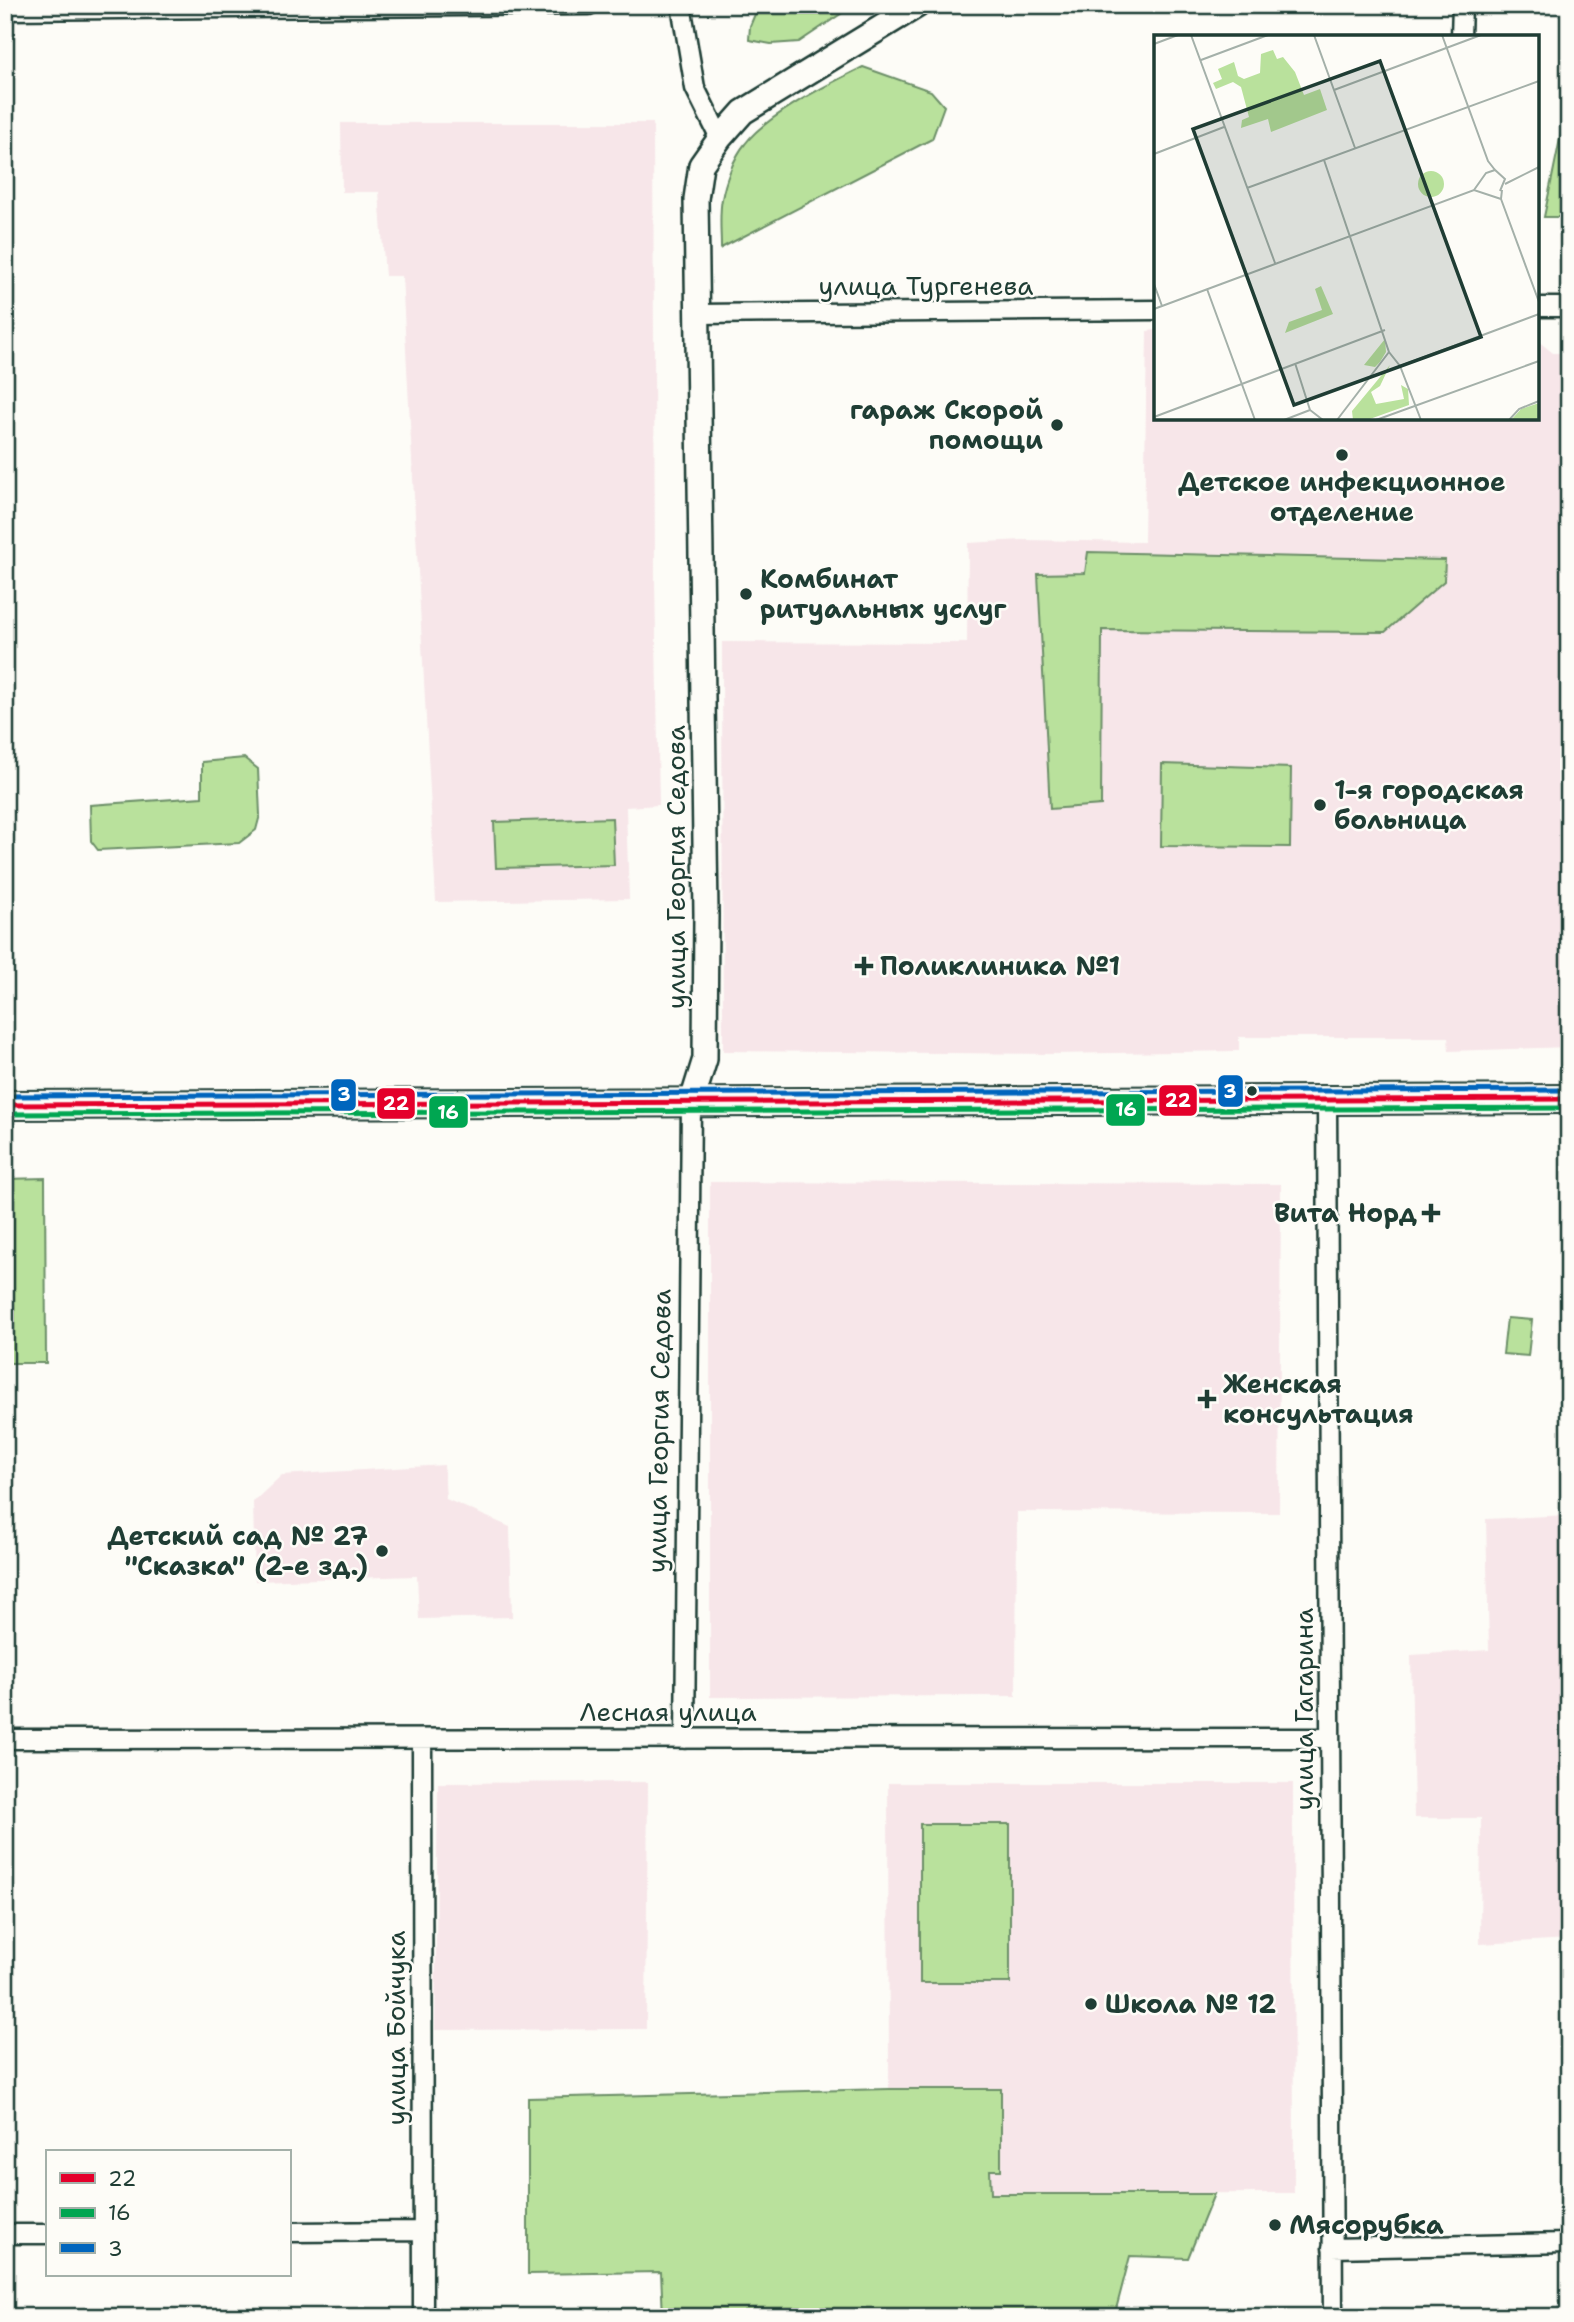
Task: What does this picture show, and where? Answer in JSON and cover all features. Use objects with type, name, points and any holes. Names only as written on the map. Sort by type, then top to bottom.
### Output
[{"type":"main road","points":[[5,1105],[1569,1099]]},
{"type":"street","points":[[5,10],[589,5]]},
{"type":"street","points":[[681,5],[695,88],[720,138]]},
{"type":"street","name":"улица Георгия Седова","points":[[685,1739],[691,1104],[705,1059],[706,914],[696,199],[701,164],[743,112],[918,5]]},
{"type":"street","points":[[1461,35],[1462,5]]},
{"type":"street","points":[[1539,307],[1569,307]]},
{"type":"street","name":"улица Тургенева","points":[[697,314],[1154,310]]},
{"type":"street","name":"улица Гагарина","points":[[1328,1101],[1333,2317]]},
{"type":"street","name":"Лесная улица","points":[[5,1739],[1330,1738]]},
{"type":"street","name":"улица Бойчука","points":[[422,1739],[423,2317]]},
{"type":"street","points":[[290,2232],[423,2231]]},
{"type":"street","points":[[5,2234],[46,2234]]},
{"type":"street","points":[[1332,2248],[1569,2243]]},
{"type":"shaded area","points":[[341,123],[653,123],[659,805],[626,807],[629,899],[436,902],[402,276],[385,276],[379,192],[342,192]]},
{"type":"shaded area","points":[[1154,330],[1154,420],[1539,420],[1539,342],[1553,353],[1569,353],[1569,1047],[1449,1051],[1448,1037],[1239,1037],[1239,1051],[1051,1054],[723,1051],[722,642],[967,643],[968,543],[1022,540],[1144,542],[1147,331]]},
{"type":"shaded area","points":[[710,1182],[1281,1184],[1279,1513],[1017,1512],[1016,1696],[710,1697]]},
{"type":"shaded area","name":"Детский сад № 27 \"Сказка\" (2-е зд.)","points":[[444,1465],[446,1499],[510,1527],[512,1617],[419,1619],[417,1576],[255,1581],[253,1502],[282,1475]]},
{"type":"shaded area","points":[[1569,1515],[1569,1939],[1480,1944],[1481,1818],[1414,1818],[1411,1655],[1489,1650],[1486,1519]]},
{"type":"shaded area","points":[[648,1782],[646,2029],[435,2030],[438,1783]]},
{"type":"shaded area","name":"Школа № 12","points":[[888,1783],[1293,1783],[1294,2193],[990,2194],[990,2170],[1001,2170],[1001,2089],[889,2089]]},
{"type":"green space","points":[[770,5],[854,5],[799,42],[771,44],[749,40],[750,26],[755,14]]},
{"type":"green space","points":[[863,67],[931,91],[944,106],[932,139],[721,248],[723,192],[741,149],[756,132],[784,110]]},
{"type":"green space","points":[[1561,134],[1569,134],[1569,217],[1544,217]]},
{"type":"green space","points":[[1088,552],[1445,560],[1444,581],[1385,632],[1102,630],[1101,805],[1050,809],[1038,574],[1085,573]]},
{"type":"green space","points":[[244,758],[258,769],[260,815],[256,830],[239,843],[98,850],[91,841],[90,805],[202,797],[202,762]]},
{"type":"green space","points":[[1162,764],[1291,768],[1290,847],[1161,846]]},
{"type":"green space","points":[[612,818],[614,865],[496,868],[494,822]]},
{"type":"green space","points":[[45,1178],[46,1363],[5,1363],[5,1179]]},
{"type":"green space","points":[[1507,1318],[1532,1320],[1528,1356],[1503,1354]]},
{"type":"green space","points":[[920,1824],[1010,1824],[1010,1983],[920,1983]]},
{"type":"green space","points":[[889,2089],[1001,2089],[1001,2170],[990,2170],[991,2194],[1214,2194],[1188,2258],[1130,2256],[1114,2317],[663,2317],[661,2272],[528,2274],[528,2098]]},
{"type":"transit line","name":"3","points":[[5,1096],[1569,1090]]},
{"type":"transit line","name":"22","points":[[5,1105],[1569,1099]]},
{"type":"transit line","name":"16","points":[[5,1114],[1569,1108]]},
{"type":"place","name":"гараж Скорой помощи","points":[[1057,425]]},
{"type":"place","name":"Детское инфекционное отделение","points":[[1342,455]]},
{"type":"place","name":"Комбинат ритуальных услуг","points":[[746,594]]},
{"type":"place","name":"1-я городская больница","points":[[1320,805]]},
{"type":"place","name":"Поликлиника №1","points":[[864,966]]},
{"type":"place","name":"Вита Норд","points":[[1431,1213]]},
{"type":"place","name":"Женская консультация","points":[[1207,1399]]},
{"type":"place","name":"Детский сад № 27 \"Сказка\" (2-е зд.)","points":[[382,1551]]},
{"type":"place","name":"Школа № 12","points":[[1091,2004]]},
{"type":"place","name":"Мясорубка","points":[[1275,2225]]}]
